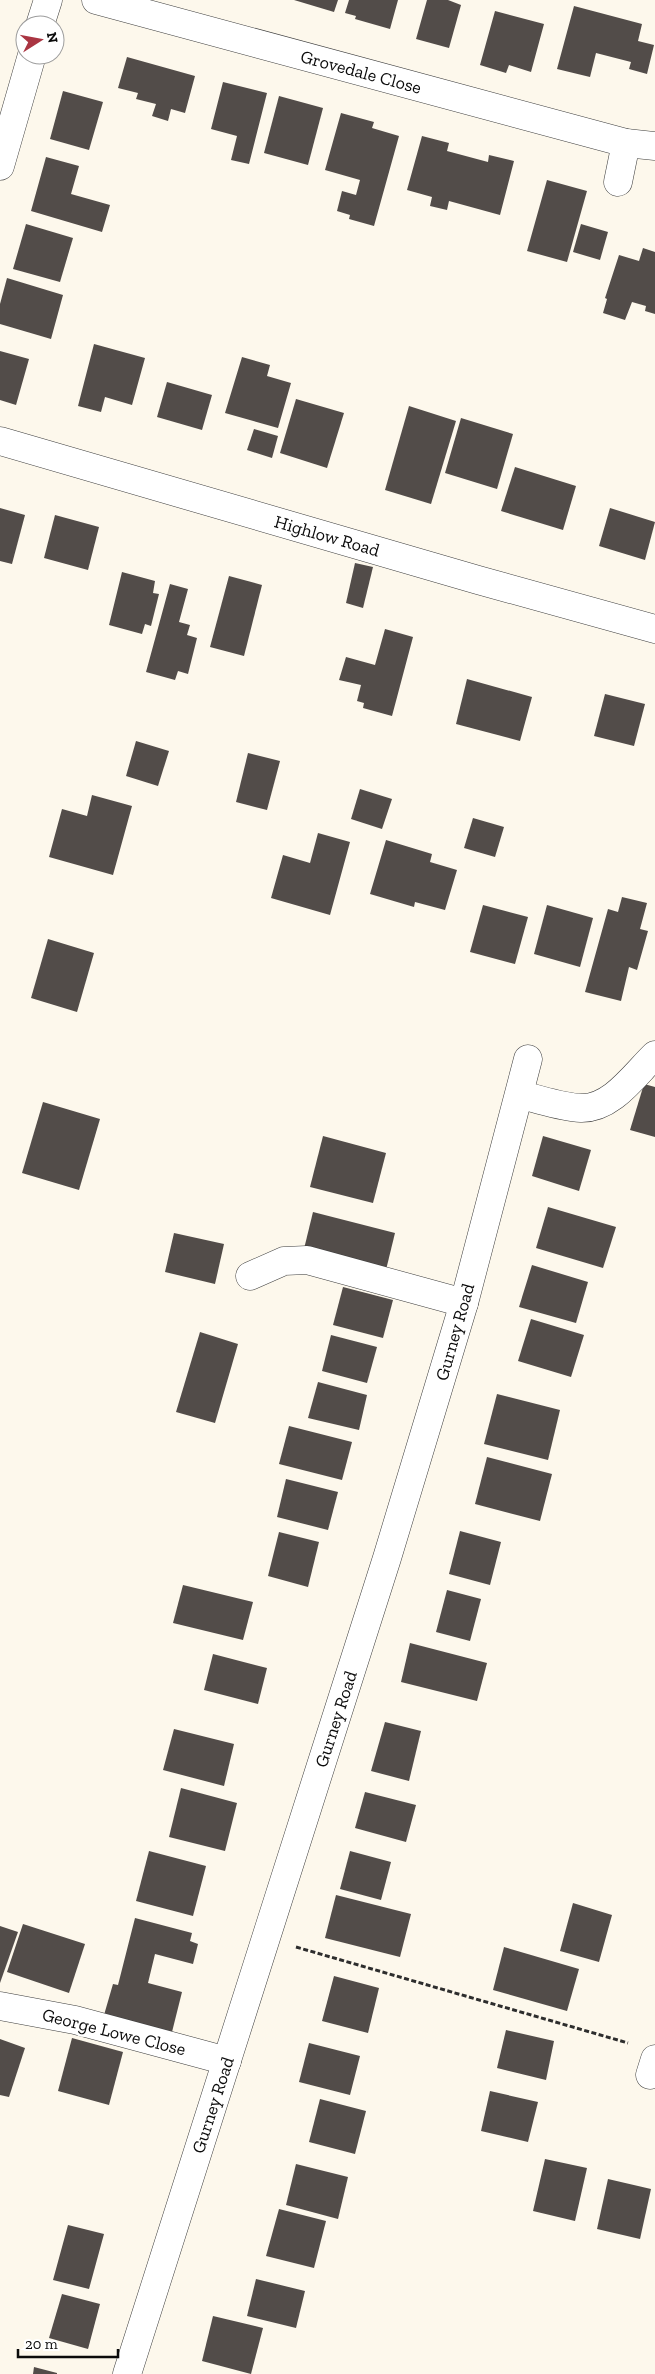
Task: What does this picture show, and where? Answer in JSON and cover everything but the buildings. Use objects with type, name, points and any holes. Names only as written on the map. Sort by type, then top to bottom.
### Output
[{"type":"street","points":[[43,15],[48,0]]},
{"type":"street","name":"Grovedale Close","points":[[96,0],[626,143],[655,146]]},
{"type":"street","points":[[0,166],[29,65]]},
{"type":"street","points":[[618,182],[626,143]]},
{"type":"street","name":"Highlow Road","points":[[0,441],[478,580],[655,629]]},
{"type":"street","points":[[520,1095],[582,1108],[603,1103],[624,1086],[655,1055]]},
{"type":"street","name":"Gurney Road","points":[[127,2374],[387,1558],[464,1303],[528,1059]]},
{"type":"street","points":[[250,1276],[284,1261],[307,1260],[464,1303]]},
{"type":"street","name":"George Lowe Close","points":[[0,2006],[75,2020],[227,2061]]},
{"type":"path","points":[[266,1938],[647,2060]]}]
